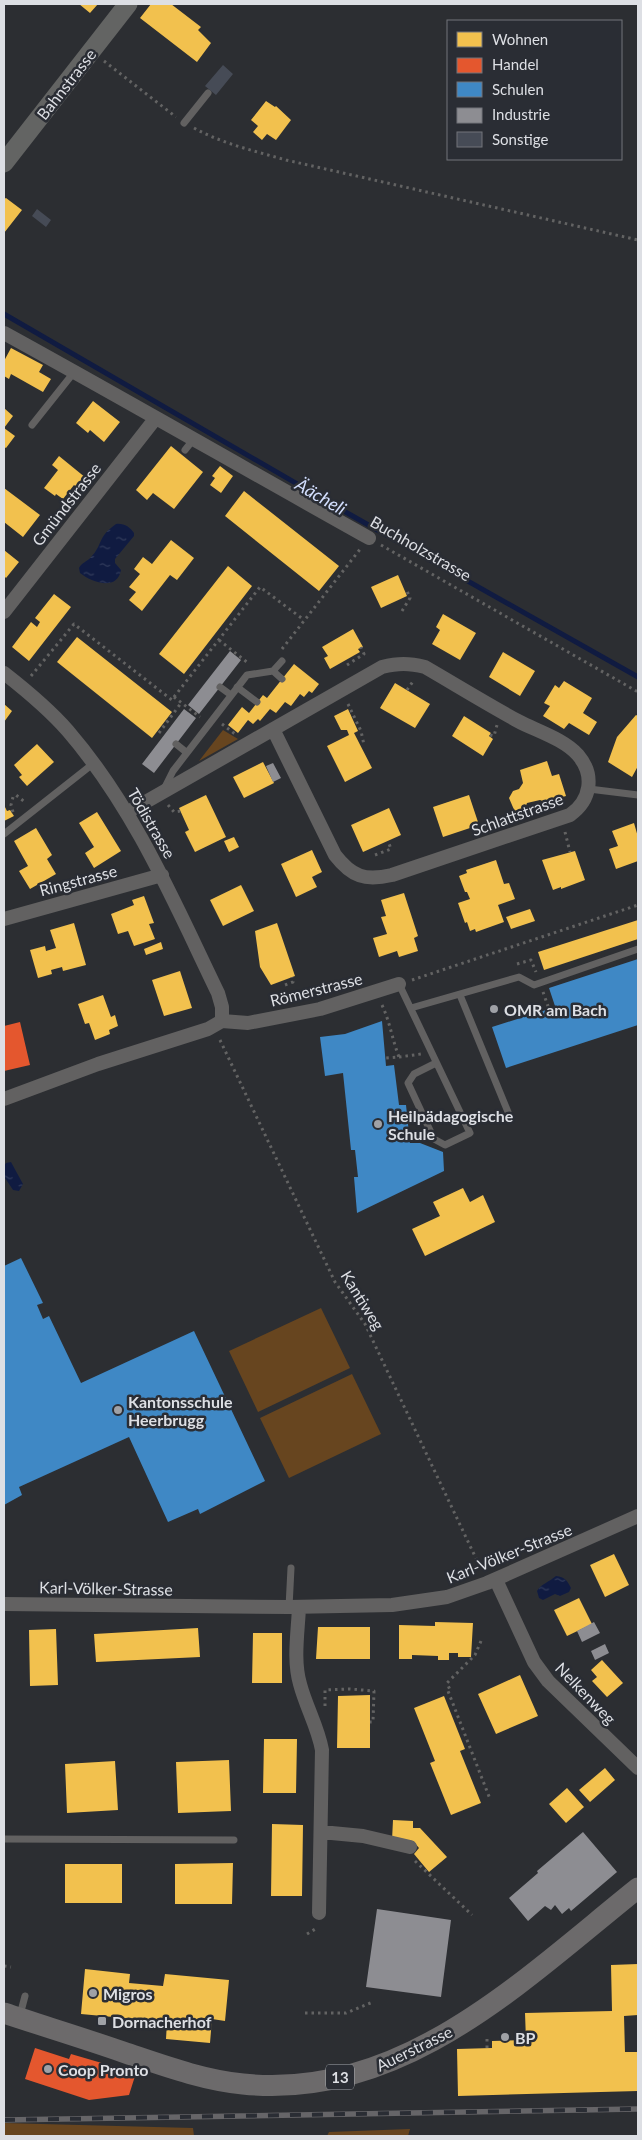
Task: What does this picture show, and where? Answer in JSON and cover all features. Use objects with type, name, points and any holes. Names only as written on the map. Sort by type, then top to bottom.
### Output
[{"type":"main road","name":"Bahnstrasse","points":[[4,164],[128,4]]},
{"type":"main road","name":"Auerstrasse","points":[[11,2016],[183,2072],[243,2084],[297,2085],[340,2078],[380,2067],[416,2050],[458,2026],[521,1982],[638,1888]]},
{"type":"street","name":"Buchholzstrasse","points":[[4,333],[75,371],[155,418],[189,445],[369,538]]},
{"type":"street","name":"Gmündstrasse","points":[[5,607],[155,418]]},
{"type":"street","points":[[128,812],[382,667],[397,663],[410,663],[425,667],[518,721],[569,747],[585,764],[589,779],[589,789]]},
{"type":"street","name":"Tödistrasse","points":[[4,673],[38,701],[67,730],[94,763],[128,812],[162,875],[218,994],[222,1007],[222,1021]]},
{"type":"street","name":"Schlattstrasse","points":[[273,729],[335,855],[349,871],[369,879],[392,876],[570,815],[579,808],[589,789]]},
{"type":"street","name":"Ringstrasse","points":[[4,919],[162,875]]},
{"type":"street","name":"Römerstrasse","points":[[4,1099],[98,1064],[208,1029],[222,1021],[248,1023],[320,1008],[399,984]]},
{"type":"street","name":"Karl-Völker-Strasse","points":[[4,1604],[294,1607],[392,1606],[447,1597],[490,1577],[638,1516]]},
{"type":"street","name":"Nelkenweg","points":[[490,1577],[534,1662],[548,1681],[638,1768]]},
{"type":"street","points":[[294,1607],[299,1683],[320,1738],[322,1750],[319,1913]]},
{"type":"street","points":[[321,1832],[363,1836],[410,1847]]},
{"type":"lane","points":[[184,123],[208,93]]},
{"type":"lane","points":[[32,425],[75,371]]},
{"type":"lane","points":[[163,791],[173,771],[186,752],[247,674],[273,671],[282,661]]},
{"type":"lane","points":[[273,671],[282,679]]},
{"type":"lane","points":[[220,687],[231,695]]},
{"type":"lane","points":[[237,687],[257,702]]},
{"type":"lane","points":[[176,744],[186,752]]},
{"type":"lane","points":[[4,834],[94,763]]},
{"type":"lane","points":[[589,789],[638,795]]},
{"type":"lane","points":[[411,1008],[519,977],[534,985],[638,949]]},
{"type":"lane","points":[[399,984],[470,1133],[444,1145],[434,1138],[408,1083],[414,1074],[436,1063]]},
{"type":"lane","points":[[460,995],[508,1112]]},
{"type":"lane","points":[[432,1147],[434,1138]]},
{"type":"lane","points":[[291,1568],[294,1607]]},
{"type":"lane","points":[[4,1839],[234,1840]]},
{"type":"lane","points":[[11,2016],[25,1996]]},
{"type":"path","points":[[286,160],[638,240]]},
{"type":"path","points":[[282,661],[282,649],[369,538]]},
{"type":"path","name":"Buchholzstrasse","points":[[369,538],[638,692]]},
{"type":"path","points":[[32,676],[74,624],[172,700],[260,587],[304,620]]},
{"type":"path","points":[[402,611],[410,598],[407,591]]},
{"type":"path","points":[[219,640],[260,673]]},
{"type":"path","points":[[347,666],[364,654],[361,648]]},
{"type":"path","points":[[407,690],[411,684]]},
{"type":"path","points":[[174,697],[238,736]]},
{"type":"path","points":[[339,706],[347,702],[361,731],[364,745]]},
{"type":"path","points":[[159,733],[181,703]]},
{"type":"path","points":[[13,812],[11,805],[13,797],[16,796],[28,804],[32,811]]},
{"type":"path","points":[[174,812],[180,811]]},
{"type":"path","points":[[564,831],[570,852]]},
{"type":"path","points":[[375,855],[391,849],[388,841]]},
{"type":"path","points":[[399,984],[638,905]]},
{"type":"path","points":[[285,985],[293,982],[292,977]]},
{"type":"path","points":[[379,998],[390,1022],[391,1037],[399,1057]]},
{"type":"path","name":"Kantiweg","points":[[220,1040],[335,1282],[365,1324],[490,1577]]},
{"type":"path","points":[[385,1058],[432,1053]]},
{"type":"path","points":[[481,1641],[475,1655],[447,1683],[450,1690],[448,1691],[490,1799]]},
{"type":"path","points":[[311,1714],[324,1716],[325,1690],[350,1688],[374,1691],[373,1722],[370,1722]]},
{"type":"path","points":[[410,1847],[414,1859],[472,1915]]},
{"type":"path","points":[[4,1966],[11,1966]]},
{"type":"path","points":[[305,2013],[346,2013],[372,2002]]},
{"type":"path","points":[[487,2039],[487,2048]]},
{"type":"shaded area","points":[[223,730],[238,739],[199,761]]},
{"type":"shaded area","points":[[321,1308],[350,1368],[258,1412],[229,1351]]},
{"type":"shaded area","points":[[352,1374],[381,1434],[289,1478],[260,1418]]},
{"type":"shaded area","points":[[4,2123],[193,2128],[194,2136],[4,2135]]},
{"type":"shaded area","points":[[410,2129],[408,2136],[327,2136],[329,2132]]},
{"type":"water","points":[[116,524],[127,526],[134,533],[134,536],[115,559],[115,563],[121,570],[119,577],[109,583],[97,582],[80,573],[79,568],[95,553],[103,537]]},
{"type":"water","points":[[11,1162],[23,1184],[19,1191],[13,1190],[5,1178],[4,1166],[6,1163]]},
{"type":"water","points":[[556,1576],[562,1577],[567,1581],[571,1588],[569,1592],[560,1596],[555,1594],[543,1600],[539,1598],[537,1591]]},
{"type":"building: Wohnen","points":[[79,4],[98,4],[90,13]]},
{"type":"building: Wohnen","points":[[151,4],[171,4],[201,27],[198,30],[211,43],[197,62],[140,18]]},
{"type":"building: Wohnen","points":[[266,101],[276,106],[291,120],[276,140],[267,134],[262,140],[253,132],[258,126],[251,120]]},
{"type":"building: Wohnen","points":[[6,198],[22,210],[4,233],[4,199]]},
{"type":"building: Wohnen","points":[[11,348],[43,365],[39,372],[51,379],[43,392],[11,374],[9,379],[4,376],[4,361]]},
{"type":"building: Wohnen","points":[[93,401],[120,422],[104,442],[90,430],[88,433],[76,423]]},
{"type":"building: Wohnen","points":[[4,408],[13,416],[4,428]]},
{"type":"building: Wohnen","points":[[4,428],[15,436],[6,448],[4,447]]},
{"type":"building: Wohnen","points":[[171,446],[203,472],[174,509],[153,493],[147,500],[136,490]]},
{"type":"building: Wohnen","points":[[59,456],[86,478],[78,488],[74,485],[63,499],[44,488],[58,470],[52,465]]},
{"type":"building: Wohnen","points":[[220,466],[233,476],[221,493],[210,485],[215,478],[212,476]]},
{"type":"building: Wohnen","points":[[4,488],[40,515],[23,537],[4,522]]},
{"type":"building: Wohnen","points":[[244,491],[339,566],[319,591],[225,516]]},
{"type":"building: Wohnen","points":[[171,540],[194,558],[177,580],[170,575],[142,611],[129,600],[136,592],[129,587],[140,574],[134,569],[143,557],[152,564]]},
{"type":"building: Wohnen","points":[[4,550],[19,562],[6,578],[4,576]]},
{"type":"building: Wohnen","points":[[228,566],[252,586],[184,674],[159,654]]},
{"type":"building: Wohnen","points":[[398,575],[407,596],[381,608],[371,587]]},
{"type":"building: Wohnen","points":[[54,594],[71,607],[29,661],[12,647],[31,622],[37,627],[40,622],[35,618]]},
{"type":"building: Wohnen","points":[[443,614],[476,633],[460,660],[432,644],[440,630],[436,627]]},
{"type":"building: Wohnen","points":[[353,629],[363,647],[358,649],[360,652],[330,669],[324,658],[328,656],[322,647]]},
{"type":"building: Wohnen","points":[[77,637],[172,712],[152,738],[57,662]]},
{"type":"building: Wohnen","points":[[503,652],[535,671],[520,696],[489,677]]},
{"type":"building: Wohnen","points":[[294,664],[319,684],[312,693],[309,691],[304,697],[300,694],[291,706],[285,702],[276,713],[270,709],[260,721],[258,719],[253,724],[248,720],[238,733],[228,725],[242,707],[249,713],[263,695],[267,698]]},
{"type":"building: Wohnen","points":[[564,681],[592,698],[583,713],[597,722],[589,735],[569,723],[564,729],[543,716],[550,706],[544,703],[555,685],[559,688]]},
{"type":"building: Wohnen","points":[[395,683],[430,704],[415,728],[380,708]]},
{"type":"building: Wohnen","points":[[4,704],[12,711],[4,722]]},
{"type":"building: Wohnen","points":[[348,709],[358,731],[354,733],[372,768],[345,782],[327,746],[349,735],[347,730],[341,730],[334,716]]},
{"type":"building: Wohnen","points":[[636,715],[638,716],[638,766],[632,777],[608,762],[617,737]]},
{"type":"building: Wohnen","points":[[464,716],[491,733],[489,736],[493,739],[483,756],[452,736]]},
{"type":"building: Wohnen","points":[[37,744],[54,762],[27,786],[19,777],[22,775],[14,765]]},
{"type":"building: Wohnen","points":[[547,761],[552,776],[559,774],[566,796],[545,802],[540,800],[527,803],[525,808],[515,812],[509,798],[513,791],[519,789],[523,783],[520,770]]},
{"type":"building: Wohnen","points":[[263,762],[274,783],[244,798],[233,777]]},
{"type":"building: Wohnen","points":[[206,795],[226,837],[195,852],[185,832],[189,830],[179,808]]},
{"type":"building: Wohnen","points":[[469,795],[479,825],[443,837],[433,807]]},
{"type":"building: Wohnen","points":[[4,805],[7,811],[10,810],[14,816],[4,821]]},
{"type":"building: Wohnen","points":[[389,808],[401,835],[363,852],[351,825]]},
{"type":"building: Wohnen","points":[[97,812],[121,851],[94,868],[85,853],[94,847],[79,823]]},
{"type":"building: Wohnen","points":[[634,823],[638,837],[638,861],[616,869],[609,849],[618,846],[612,831]]},
{"type":"building: Wohnen","points":[[36,828],[52,855],[47,859],[56,874],[30,889],[19,871],[28,866],[14,841]]},
{"type":"building: Wohnen","points":[[234,837],[239,847],[229,852],[224,841]]},
{"type":"building: Wohnen","points":[[312,850],[322,872],[312,877],[317,887],[296,897],[281,864]]},
{"type":"building: Wohnen","points":[[575,851],[585,880],[553,890],[542,860]]},
{"type":"building: Wohnen","points":[[496,860],[504,884],[509,883],[515,899],[498,905],[504,922],[476,932],[475,929],[470,931],[458,903],[470,899],[459,876],[467,873],[466,870]]},
{"type":"building: Wohnen","points":[[241,885],[254,911],[223,926],[210,900]]},
{"type":"building: Wohnen","points":[[404,893],[418,936],[414,938],[418,951],[399,957],[397,951],[379,957],[373,938],[387,934],[381,917],[386,916],[381,900]]},
{"type":"building: Wohnen","points":[[144,896],[154,923],[149,924],[155,939],[134,946],[128,931],[118,934],[111,914],[134,905],[132,900]]},
{"type":"building: Wohnen","points":[[530,909],[535,921],[511,929],[506,917]]},
{"type":"building: Wohnen","points":[[638,920],[638,939],[544,970],[538,952]]},
{"type":"building: Wohnen","points":[[74,923],[86,965],[63,971],[62,967],[51,970],[52,974],[38,978],[30,950],[45,946],[46,951],[56,948],[50,930]]},
{"type":"building: Wohnen","points":[[277,923],[295,976],[271,985],[260,967],[255,931]]},
{"type":"building: Wohnen","points":[[161,942],[163,949],[146,955],[144,949]]},
{"type":"building: Wohnen","points":[[180,971],[192,1008],[164,1016],[152,980]]},
{"type":"building: Wohnen","points":[[103,995],[111,1017],[115,1015],[118,1026],[109,1030],[110,1034],[95,1040],[89,1023],[85,1024],[78,1004]]},
{"type":"building: Wohnen","points":[[463,1188],[470,1202],[483,1195],[495,1222],[425,1256],[412,1229],[440,1216],[433,1202]]},
{"type":"building: Wohnen","points":[[614,1554],[629,1585],[605,1597],[590,1565]]},
{"type":"building: Wohnen","points":[[579,1598],[592,1624],[567,1636],[554,1610]]},
{"type":"building: Wohnen","points":[[435,1622],[473,1623],[471,1657],[458,1657],[458,1653],[449,1653],[449,1660],[438,1660],[438,1656],[412,1655],[412,1659],[399,1659],[399,1625],[435,1626]]},
{"type":"building: Wohnen","points":[[318,1627],[370,1627],[370,1659],[316,1659]]},
{"type":"building: Wohnen","points":[[198,1628],[200,1657],[96,1662],[94,1634]]},
{"type":"building: Wohnen","points":[[56,1629],[58,1685],[30,1686],[29,1630]]},
{"type":"building: Wohnen","points":[[253,1633],[282,1633],[282,1683],[252,1683]]},
{"type":"building: Wohnen","points":[[602,1660],[623,1683],[607,1697],[592,1681],[597,1677],[591,1670]]},
{"type":"building: Wohnen","points":[[520,1675],[538,1716],[496,1734],[478,1694]]},
{"type":"building: Wohnen","points":[[370,1695],[370,1748],[337,1748],[338,1696]]},
{"type":"building: Wohnen","points":[[444,1696],[465,1749],[460,1751],[481,1803],[451,1815],[430,1763],[435,1761],[414,1708]]},
{"type":"building: Wohnen","points":[[264,1739],[297,1739],[296,1793],[263,1793]]},
{"type":"building: Wohnen","points":[[229,1760],[231,1811],[178,1813],[176,1762]]},
{"type":"building: Wohnen","points":[[115,1761],[118,1810],[67,1813],[65,1764]]},
{"type":"building: Wohnen","points":[[605,1768],[615,1780],[590,1802],[579,1790]]},
{"type":"building: Wohnen","points":[[567,1788],[584,1807],[566,1823],[549,1804]]},
{"type":"building: Wohnen","points":[[393,1820],[413,1821],[413,1828],[420,1828],[447,1857],[429,1872],[414,1854],[419,1848],[413,1841],[392,1840]]},
{"type":"building: Wohnen","points":[[272,1824],[303,1825],[302,1896],[271,1896]]},
{"type":"building: Wohnen","points":[[233,1863],[232,1904],[175,1904],[175,1864]]},
{"type":"building: Wohnen","points":[[65,1864],[122,1864],[122,1903],[65,1903]]},
{"type":"building: Wohnen","points":[[638,1964],[638,2015],[624,2016],[625,2052],[638,2052],[638,2091],[458,2096],[457,2049],[492,2048],[492,2041],[526,2040],[525,2013],[612,2011],[611,1965]]},
{"type":"building: Wohnen","points":[[85,1969],[130,1974],[129,1983],[163,1986],[165,1974],[229,1980],[225,2021],[212,2019],[210,2043],[166,2039],[167,2022],[81,2014]]},
{"type":"building: Handel","points":[[20,1022],[30,1065],[4,1071],[4,1026]]},
{"type":"building: Handel","points":[[35,2048],[69,2059],[71,2054],[136,2073],[129,2095],[89,2100],[25,2079]]},
{"type":"building: Schulen","name":"OMR am Bach","points":[[638,959],[638,1025],[506,1068],[492,1027],[549,1009],[556,1009],[549,988]]},
{"type":"building: Schulen","name":"Heilpädagogische Schule","points":[[382,1021],[386,1066],[394,1065],[399,1105],[406,1105],[410,1143],[420,1143],[443,1152],[444,1171],[357,1213],[354,1177],[358,1177],[355,1150],[351,1150],[343,1073],[325,1076],[320,1037],[345,1034]]},
{"type":"building: Schulen","name":"Kantonsschule Heerbrugg","points":[[21,1258],[43,1303],[37,1305],[43,1319],[49,1316],[81,1383],[194,1331],[265,1481],[200,1514],[198,1509],[168,1522],[129,1437],[19,1487],[22,1495],[4,1505],[4,1266]]},
{"type":"building: Industrie","points":[[230,651],[241,660],[199,714],[188,705]]},
{"type":"building: Industrie","points":[[184,709],[196,718],[154,773],[142,764]]},
{"type":"building: Industrie","points":[[273,763],[281,778],[273,782],[266,766]]},
{"type":"building: Industrie","points":[[594,1622],[600,1633],[582,1642],[577,1631]]},
{"type":"building: Industrie","points":[[605,1644],[609,1653],[595,1660],[591,1651]]},
{"type":"building: Industrie","points":[[583,1832],[617,1872],[571,1911],[569,1908],[562,1914],[555,1905],[551,1910],[545,1906],[528,1921],[509,1898],[538,1873],[537,1871]]},
{"type":"building: Industrie","points":[[377,1909],[451,1920],[441,1997],[366,1987]]},
{"type":"building: Sonstige","points":[[223,65],[233,74],[216,95],[205,86]]},
{"type":"building: Sonstige","points":[[37,209],[51,220],[46,227],[32,216]]},
{"type":"waterway","name":"Äächeli","points":[[4,314],[349,514],[638,677]]},
{"type":"railway","points":[[4,2120],[638,2109]]},
{"type":"place","name":"OMR am Bach","points":[[494,1009]]},
{"type":"place","name":"Heilpädagogische Schule","points":[[378,1124]]},
{"type":"place","name":"Kantonsschule Heerbrugg","points":[[118,1410]]},
{"type":"place","name":"Migros","points":[[93,1993]]},
{"type":"place","name":"Dornacherhof","points":[[102,2021]]},
{"type":"place","name":"BP","points":[[505,2037]]},
{"type":"place","name":"Coop Pronto","points":[[48,2069]]}]
